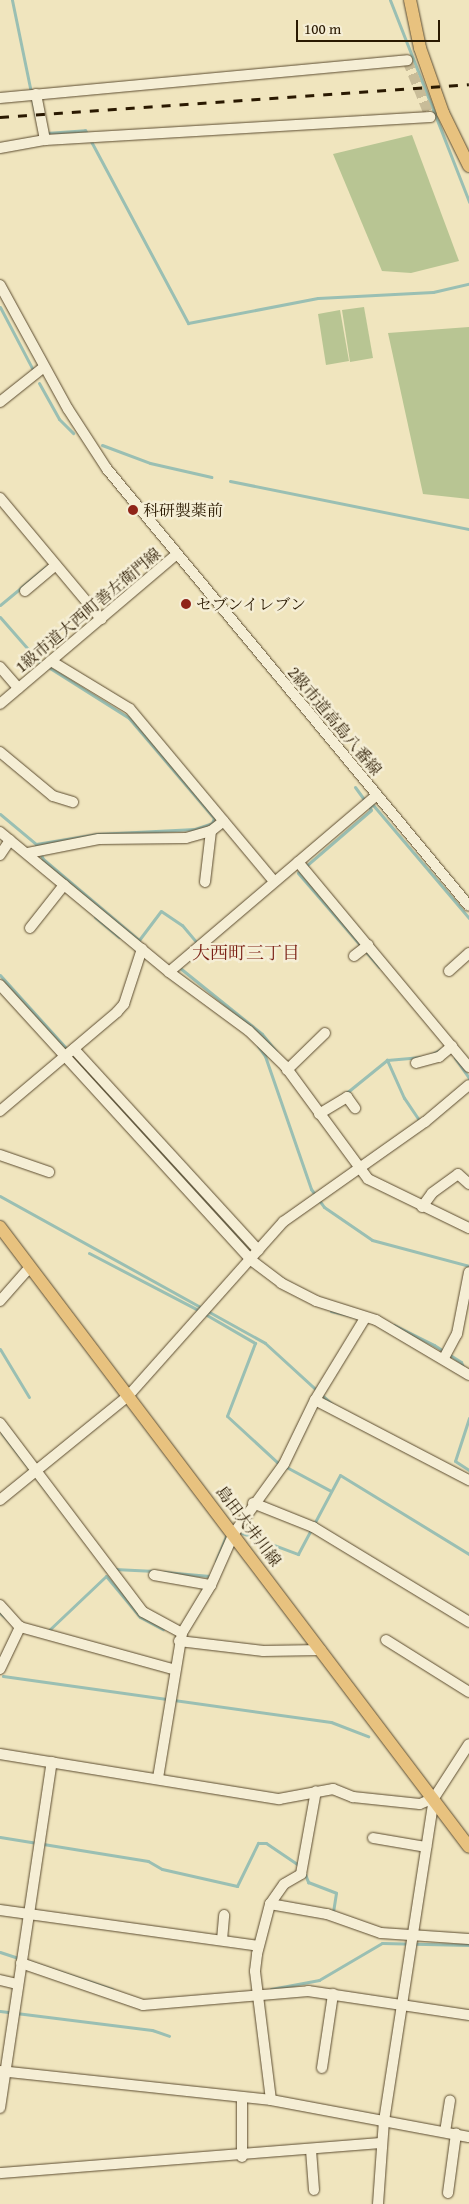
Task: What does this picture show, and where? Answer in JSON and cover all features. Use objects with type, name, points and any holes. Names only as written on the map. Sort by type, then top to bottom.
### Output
[{"type":"main road","points":[[410,0],[420,48],[443,114],[469,166]]},
{"type":"main road","name":"島田大井川線","points":[[0,1227],[234,1533],[469,1846]]},
{"type":"street","points":[[0,98],[407,60]]},
{"type":"street","points":[[36,94],[45,140]]},
{"type":"street","points":[[0,148],[45,140],[430,117]]},
{"type":"street","name":"1級市道大西町善左衛門線","points":[[0,285],[44,367],[107,469],[177,554],[0,704]]},
{"type":"street","points":[[0,402],[44,367]]},
{"type":"street","points":[[0,498],[101,619]]},
{"type":"street","name":"2級市道高島八番線","points":[[177,554],[469,906]]},
{"type":"street","points":[[25,591],[56,565]]},
{"type":"street","points":[[51,660],[130,709],[274,881]]},
{"type":"street","points":[[0,667],[18,688]]},
{"type":"street","points":[[0,752],[53,796],[73,802]]},
{"type":"street","points":[[169,972],[377,795]]},
{"type":"street","points":[[28,853],[100,839],[186,838],[211,832],[224,821]]},
{"type":"street","points":[[0,832],[28,853],[169,972],[249,1031],[287,1070],[357,1168],[386,1191],[469,1228]]},
{"type":"street","points":[[204,882],[211,832]]},
{"type":"street","points":[[0,855],[10,840]]},
{"type":"street","points":[[298,862],[469,1067]]},
{"type":"street","points":[[30,928],[64,885]]},
{"type":"street","points":[[354,956],[368,945]]},
{"type":"street","points":[[0,1111],[66,1057],[124,1004],[142,950]]},
{"type":"street","points":[[449,971],[469,953]]},
{"type":"street","points":[[0,985],[252,1260],[281,1283],[316,1301],[376,1320],[444,1358],[469,1375]]},
{"type":"street","points":[[287,1070],[325,1033]]},
{"type":"street","points":[[416,1063],[439,1057],[452,1046]]},
{"type":"street","points":[[74,1049],[258,1250]]},
{"type":"street","points":[[0,1500],[129,1395],[252,1260],[282,1222],[425,1122],[469,1085]]},
{"type":"street","points":[[319,1114],[347,1097],[355,1108]]},
{"type":"street","points":[[0,1155],[49,1172]]},
{"type":"street","points":[[422,1207],[432,1193],[458,1174],[469,1184]]},
{"type":"street","points":[[0,1300],[30,1267]]},
{"type":"street","points":[[444,1358],[457,1334],[469,1272]]},
{"type":"street","points":[[158,1778],[180,1637],[211,1585],[234,1533],[253,1503],[284,1464],[315,1400],[365,1318]]},
{"type":"street","points":[[315,1400],[469,1480]]},
{"type":"street","points":[[0,1423],[142,1612],[180,1637],[263,1652],[321,1650]]},
{"type":"street","points":[[253,1503],[312,1527],[469,1622]]},
{"type":"street","points":[[154,1575],[211,1585]]},
{"type":"street","points":[[0,1605],[20,1627],[174,1669]]},
{"type":"street","points":[[0,1670],[20,1627]]},
{"type":"street","points":[[386,1640],[469,1692]]},
{"type":"street","points":[[378,2204],[384,2121],[410,1936],[434,1798],[468,1749]]},
{"type":"street","points":[[0,1754],[278,1798],[333,1789],[353,1797],[420,1804],[434,1798]]},
{"type":"street","points":[[0,2108],[2,2072],[18,1984],[52,1762]]},
{"type":"street","points":[[271,2100],[255,1971],[259,1946],[270,1904],[284,1884],[301,1874],[316,1791]]},
{"type":"street","points":[[373,1838],[426,1847]]},
{"type":"street","points":[[270,1904],[327,1914],[381,1933],[469,1939]]},
{"type":"street","points":[[0,1910],[259,1946]]},
{"type":"street","points":[[222,1940],[224,1915]]},
{"type":"street","points":[[21,1963],[143,2005],[259,1997],[308,1991],[469,2015]]},
{"type":"street","points":[[0,1980],[18,1984]]},
{"type":"street","points":[[322,2068],[333,1994]]},
{"type":"street","points":[[2,2072],[271,2100],[469,2137]]},
{"type":"street","points":[[242,2097],[242,2156]]},
{"type":"street","points":[[445,2132],[450,2100]]},
{"type":"street","points":[[448,2193],[456,2134]]},
{"type":"street","points":[[0,2172],[242,2156],[382,2143]]},
{"type":"street","points":[[311,2150],[314,2190]]},
{"type":"green space","points":[[412,135],[459,261],[411,273],[382,271],[333,154]]},
{"type":"green space","points":[[364,307],[373,358],[350,362],[342,310]]},
{"type":"green space","points":[[340,310],[349,361],[326,365],[318,314]]},
{"type":"green space","points":[[469,327],[469,499],[423,494],[388,333]]},
{"type":"waterway","points":[[12,0],[36,117]]},
{"type":"waterway","points":[[390,0],[469,202]]},
{"type":"waterway","points":[[46,133],[85,130],[188,323],[318,298],[433,292],[469,284]]},
{"type":"waterway","points":[[0,307],[32,368]]},
{"type":"waterway","points":[[39,383],[59,419],[73,433]]},
{"type":"waterway","points":[[102,445],[150,463],[211,477]]},
{"type":"waterway","points":[[230,481],[469,529]]},
{"type":"waterway","points":[[0,605],[46,567]]},
{"type":"waterway","points":[[0,617],[42,665]]},
{"type":"waterway","points":[[36,844],[97,834],[195,829],[212,823],[214,818],[129,718],[48,667]]},
{"type":"waterway","points":[[355,787],[365,801]]},
{"type":"waterway","points":[[370,806],[373,805],[469,918]]},
{"type":"waterway","points":[[369,806],[371,810],[298,873],[379,967]]},
{"type":"waterway","points":[[0,814],[36,844],[43,859],[139,940],[161,911],[182,925],[198,944]]},
{"type":"waterway","points":[[95,917],[119,937]]},
{"type":"waterway","points":[[180,968],[262,1034],[276,1051]]},
{"type":"waterway","points":[[0,975],[250,1252]]},
{"type":"waterway","points":[[258,1046],[265,1056],[311,1189],[324,1207],[372,1240],[469,1266]]},
{"type":"waterway","points":[[430,1055],[442,1049]]},
{"type":"waterway","points":[[419,1120],[404,1098],[387,1060],[424,1057]]},
{"type":"waterway","points":[[455,1058],[469,1078]]},
{"type":"waterway","points":[[345,1094],[387,1060]]},
{"type":"waterway","points":[[0,1196],[265,1343],[333,1405]]},
{"type":"waterway","points":[[89,1253],[200,1311]]},
{"type":"waterway","points":[[331,1311],[356,1317]]},
{"type":"waterway","points":[[205,1314],[255,1343],[227,1416],[277,1462],[331,1491]]},
{"type":"waterway","points":[[394,1325],[434,1345],[461,1362],[464,1369]]},
{"type":"waterway","points":[[0,1349],[29,1397]]},
{"type":"waterway","points":[[469,1418],[455,1461],[469,1470]]},
{"type":"waterway","points":[[2,1433],[107,1569]]},
{"type":"waterway","points":[[242,1533],[298,1554],[340,1475],[469,1554]]},
{"type":"waterway","points":[[216,1561],[227,1534]]},
{"type":"waterway","points":[[114,1569],[155,1571]]},
{"type":"waterway","points":[[164,1572],[210,1576]]},
{"type":"waterway","points":[[47,1632],[106,1576],[140,1617],[163,1629]]},
{"type":"waterway","points":[[0,1613],[17,1627]]},
{"type":"waterway","points":[[3,1676],[331,1722],[368,1736]]},
{"type":"waterway","points":[[0,1837],[148,1861],[162,1869],[237,1886],[258,1843],[266,1843],[300,1866]]},
{"type":"waterway","points":[[305,1874],[308,1882],[336,1893],[333,1913]]},
{"type":"waterway","points":[[271,1989],[319,1980],[382,1943],[469,1945]]},
{"type":"waterway","points":[[0,1952],[112,1989]]},
{"type":"waterway","points":[[0,2011],[152,2030],[169,2036]]},
{"type":"tunnel","points":[[407,60],[430,117]]},
{"type":"railway","points":[[0,117],[469,84]]},
{"type":"place","name":"科研製薬前","points":[[133,510]]},
{"type":"place","name":"セブンイレブン","points":[[186,604]]},
{"type":"district","name":"大西町三丁目","points":[[246,953]]}]
